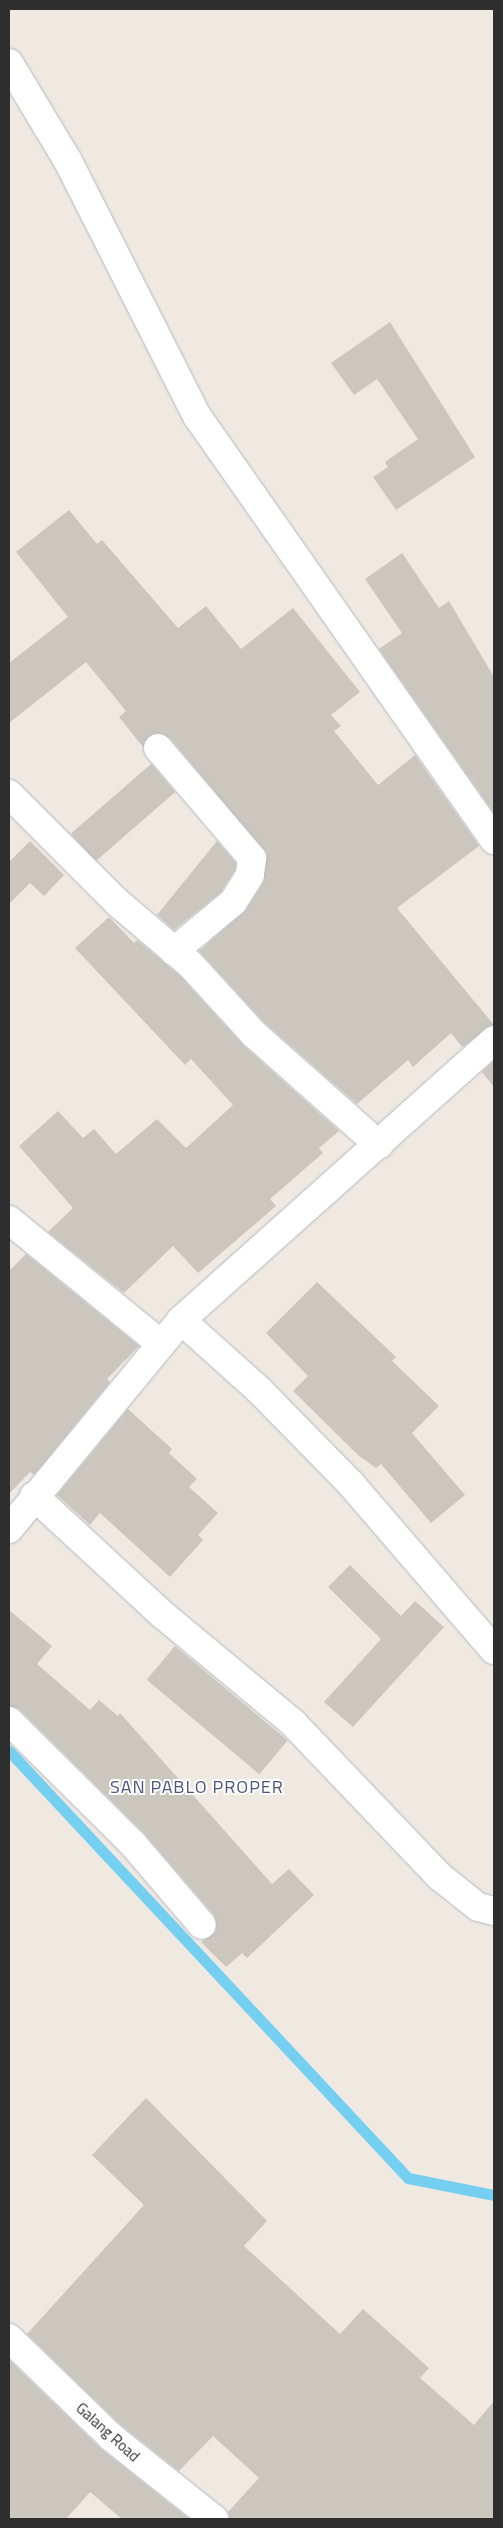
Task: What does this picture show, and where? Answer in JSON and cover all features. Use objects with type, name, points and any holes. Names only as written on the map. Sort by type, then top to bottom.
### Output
[{"type":"street","points":[[9,63],[68,161],[196,416],[494,840]]},
{"type":"street","points":[[158,748],[252,858],[250,875],[233,902],[174,951]]},
{"type":"street","points":[[9,794],[118,903],[174,951],[254,1034],[379,1145]]},
{"type":"street","points":[[9,1529],[34,1496],[181,1320],[379,1145],[494,1040]]},
{"type":"street","points":[[9,1220],[161,1344]]},
{"type":"street","points":[[181,1320],[259,1390],[351,1484],[494,1650]]},
{"type":"street","points":[[34,1496],[163,1614],[292,1722],[438,1876],[478,1907],[494,1911]]},
{"type":"street","points":[[9,1721],[133,1844],[202,1925]]},
{"type":"street","name":"Galang Road","points":[[9,2338],[111,2437],[214,2519]]},
{"type":"building","points":[[390,322],[475,457],[396,510],[373,477],[388,467],[385,462],[418,439],[377,379],[354,395],[331,363]]},
{"type":"building","points":[[69,510],[97,544],[102,540],[178,628],[206,606],[241,649],[293,608],[360,692],[331,715],[341,726],[334,731],[378,785],[415,755],[479,846],[397,908],[494,1025],[462,1047],[451,1033],[413,1067],[408,1060],[357,1104],[265,1023],[199,951],[246,910],[263,883],[267,854],[170,738],[155,733],[143,747],[119,717],[126,711],[86,662],[9,723],[9,663],[68,617],[16,552]]},
{"type":"building","points":[[402,553],[439,608],[449,601],[494,677],[494,813],[379,649],[402,633],[365,579]]},
{"type":"building","points":[[151,764],[175,792],[95,861],[71,834]]},
{"type":"building","points":[[30,841],[64,875],[44,896],[30,883],[9,904],[9,862]]},
{"type":"building","points":[[217,841],[236,863],[235,870],[221,892],[174,930],[157,915]]},
{"type":"building","points":[[109,917],[134,943],[137,940],[179,975],[244,1046],[339,1131],[319,1148],[323,1153],[270,1199],[276,1206],[198,1273],[173,1246],[124,1293],[48,1232],[73,1208],[19,1146],[58,1111],[83,1138],[94,1129],[116,1154],[157,1119],[186,1148],[233,1105],[191,1059],[185,1065],[75,948]]},
{"type":"building","points":[[494,1061],[494,1087],[482,1072]]},
{"type":"building","points":[[26,1254],[139,1346],[107,1379],[110,1382],[34,1475],[30,1472],[9,1494],[9,1271]]},
{"type":"building","points":[[317,1282],[396,1357],[392,1361],[439,1406],[412,1433],[465,1495],[431,1523],[381,1464],[376,1468],[358,1455],[293,1391],[308,1376],[266,1333]]},
{"type":"building","points":[[128,1409],[172,1449],[169,1453],[197,1479],[189,1487],[218,1513],[198,1535],[203,1540],[170,1577],[100,1513],[90,1525],[57,1495]]},
{"type":"building","points":[[350,1565],[401,1616],[415,1601],[444,1627],[353,1727],[324,1702],[381,1639],[328,1587]]},
{"type":"building","points":[[9,1610],[52,1646],[37,1664],[90,1710],[99,1700],[118,1716],[120,1713],[272,1884],[289,1869],[314,1895],[247,1958],[242,1953],[226,1967],[201,1942],[216,1931],[214,1915],[144,1833],[20,1710],[9,1706]]},
{"type":"building","points":[[175,1646],[288,1740],[259,1774],[147,1680]]},
{"type":"building","points":[[146,2098],[267,2221],[244,2246],[340,2334],[363,2309],[429,2368],[420,2378],[474,2425],[494,2401],[494,2519],[229,2519],[228,2512],[259,2478],[213,2436],[179,2471],[121,2425],[27,2334],[144,2205],[92,2155]]},
{"type":"building","points":[[9,2360],[100,2448],[189,2519],[122,2519],[90,2492],[66,2519],[9,2519]]},
{"type":"waterway","points":[[9,1751],[408,2178],[494,2195]]},
{"type":"district","name":"SAN PABLO PROPER","points":[[197,1787]]}]
